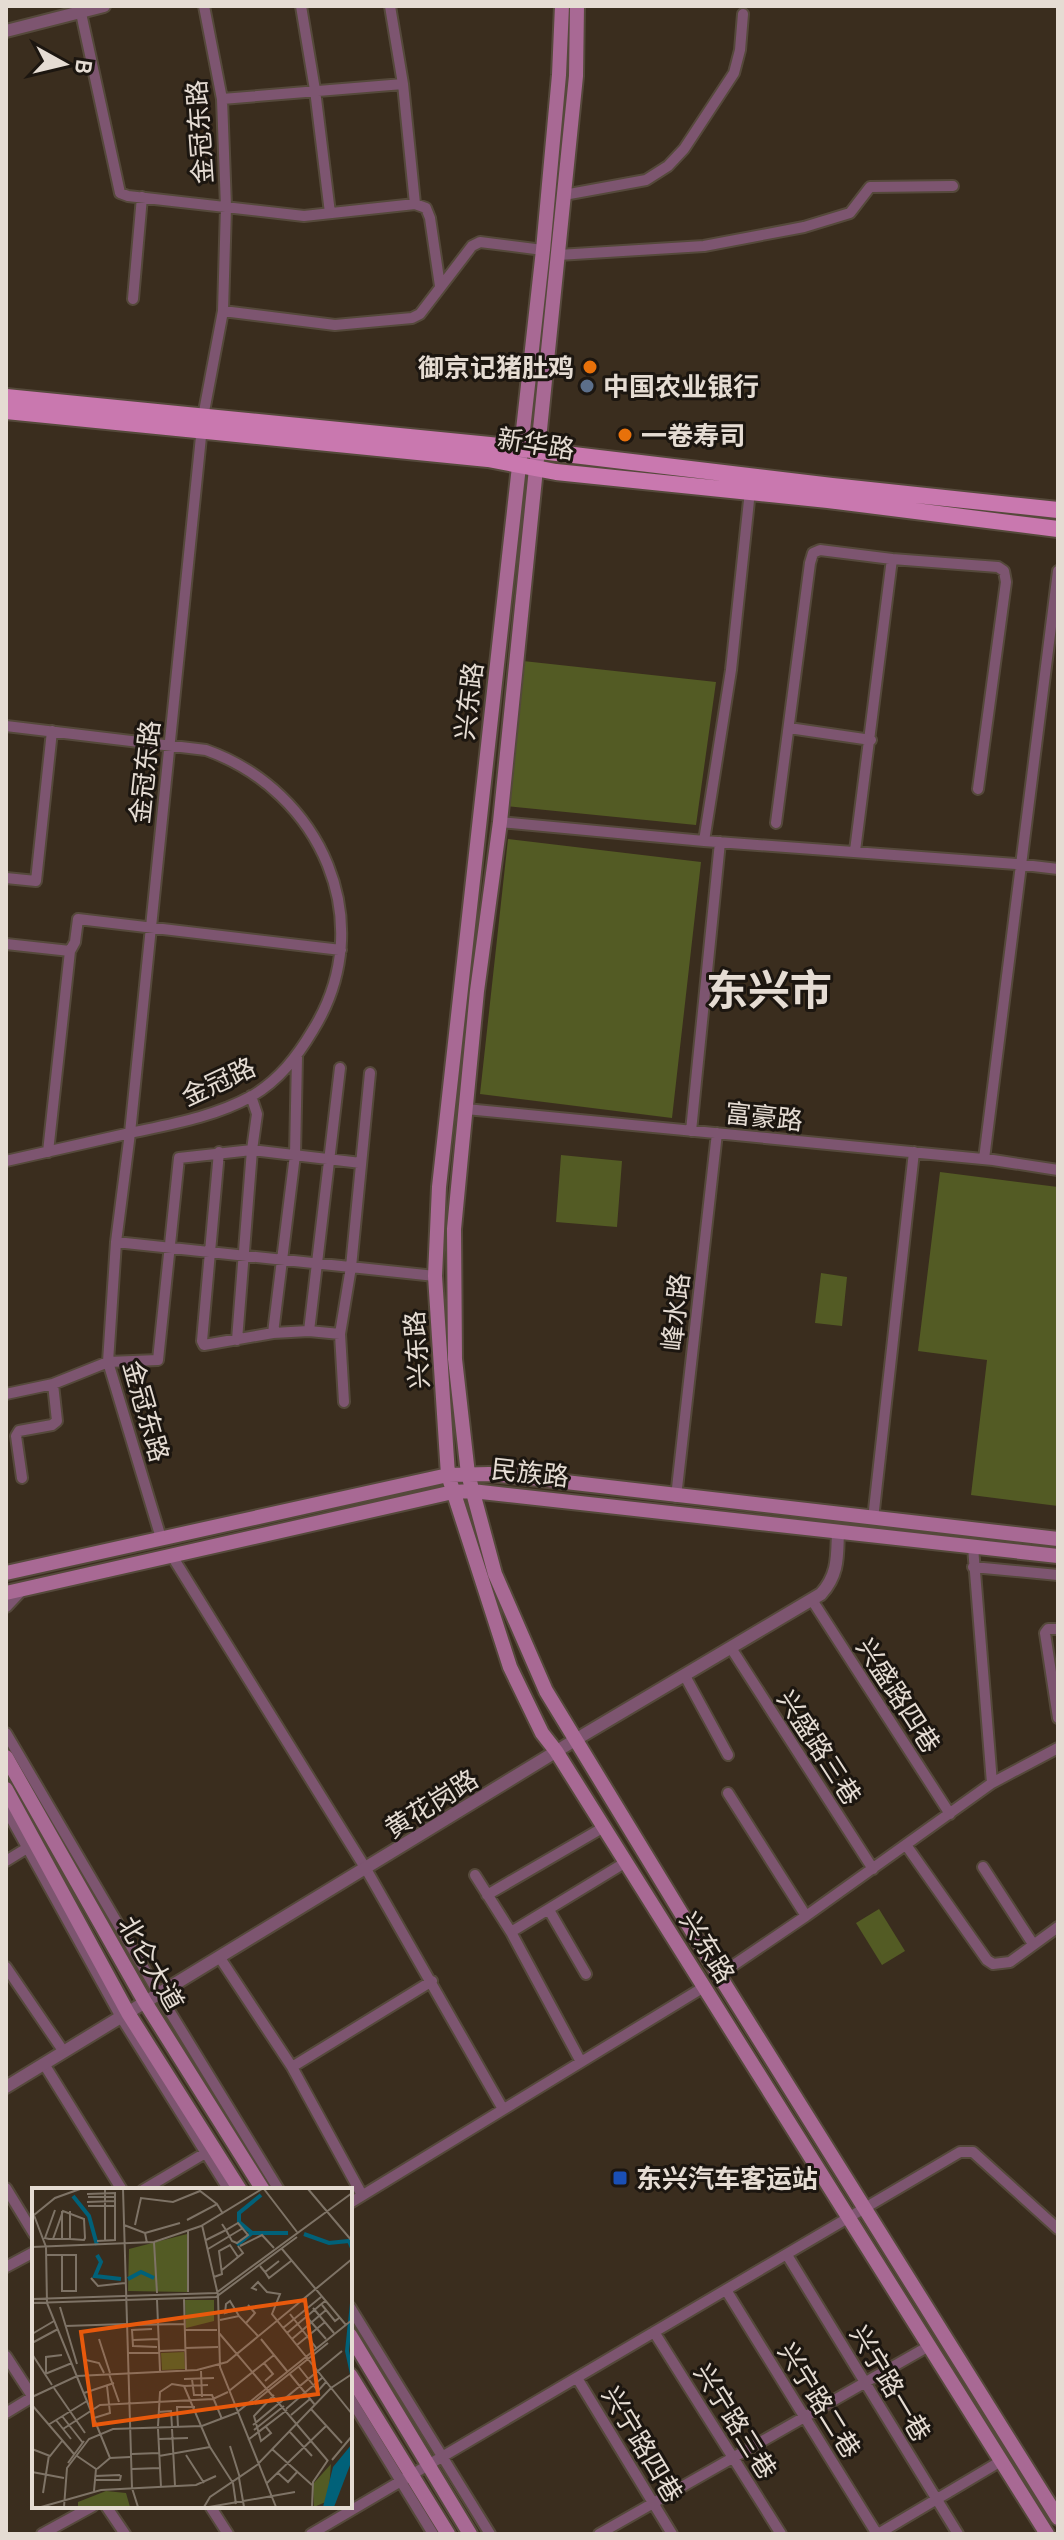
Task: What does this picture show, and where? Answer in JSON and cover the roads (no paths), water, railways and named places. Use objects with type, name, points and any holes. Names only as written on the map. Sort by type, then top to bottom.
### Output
[{"type":"main road","name":"兴东路","points":[[562,6],[551,252],[439,1187],[435,1276],[448,1475],[510,1667],[542,1733],[1047,2534]]},
{"type":"main road","name":"兴东路","points":[[551,252],[564,195],[576,76],[577,6]]},
{"type":"main road","name":"新华路","points":[[8,404],[488,459],[528,458],[1058,510]]},
{"type":"main road","name":"兴东路","points":[[528,458],[500,822],[477,991],[454,1229],[455,1359],[472,1491],[495,1574],[546,1691],[719,1975],[1058,2518]]},
{"type":"main road","name":"新华路","points":[[528,458],[750,491],[1058,529]]},
{"type":"main road","name":"民族路","points":[[10,1570],[448,1475],[468,1474],[531,1478],[1058,1539]]},
{"type":"main road","name":"民族路","points":[[13,1592],[453,1492],[472,1491],[1058,1556]]},
{"type":"main road","name":"北仑大道","points":[[6,1757],[145,2002],[262,2188]]},
{"type":"main road","name":"北仑大道","points":[[6,1789],[32,1845],[125,2015],[209,2150],[238,2188]]},
{"type":"main road","points":[[352,2338],[470,2534]]},
{"type":"main road","points":[[352,2379],[406,2478],[448,2534]]},
{"type":"street","points":[[6,31],[104,6]]},
{"type":"street","name":"金冠东路","points":[[161,1538],[108,1362],[116,1242],[203,424],[223,311],[226,207],[222,99],[204,6]]},
{"type":"street","points":[[301,6],[330,213]]},
{"type":"street","points":[[390,6],[403,84],[415,204]]},
{"type":"street","points":[[81,13],[120,193],[304,216],[415,204],[426,208],[430,218],[440,286]]},
{"type":"street","points":[[564,195],[646,180],[676,157],[734,73],[740,50],[743,14]]},
{"type":"street","points":[[222,99],[403,84]]},
{"type":"street","points":[[223,311],[335,325],[412,318],[420,314],[466,252],[480,242],[551,252],[704,246],[804,227],[850,213],[870,187],[953,186]]},
{"type":"street","points":[[133,299],[142,197]]},
{"type":"street","points":[[704,841],[731,670],[750,491]]},
{"type":"street","points":[[776,823],[813,553],[820,550],[998,567],[1004,571],[1006,582],[978,789]]},
{"type":"street","points":[[855,851],[892,559]]},
{"type":"street","points":[[984,1159],[1058,571]]},
{"type":"street","name":"金冠路","points":[[6,726],[169,743],[206,750],[230,759],[272,787],[315,837],[332,879],[342,928],[337,976],[324,1014],[283,1073],[251,1096],[194,1120],[6,1161]]},
{"type":"street","points":[[789,728],[871,740]]},
{"type":"street","points":[[6,878],[36,881],[52,731]]},
{"type":"street","points":[[500,822],[1058,869]]},
{"type":"street","points":[[691,1131],[720,842]]},
{"type":"street","points":[[48,1152],[70,951],[75,942],[78,919],[341,950]]},
{"type":"street","points":[[6,944],[70,951]]},
{"type":"street","points":[[273,1333],[295,1155],[297,1057]]},
{"type":"street","points":[[309,1331],[340,1068]]},
{"type":"street","points":[[344,1402],[340,1334],[351,1267],[370,1073]]},
{"type":"street","points":[[237,1340],[257,1114],[251,1096]]},
{"type":"street","name":"富豪路","points":[[466,1109],[984,1159],[1058,1170]]},
{"type":"street","name":"峰水路","points":[[676,1497],[717,1133]]},
{"type":"street","points":[[6,1394],[53,1384],[108,1362],[158,1360],[179,1158],[252,1150],[361,1163]]},
{"type":"street","points":[[219,1152],[202,1341],[207,1346],[273,1333],[309,1331],[340,1334]]},
{"type":"street","points":[[873,1519],[914,1152]]},
{"type":"street","points":[[116,1242],[435,1276]]},
{"type":"street","points":[[22,1478],[16,1436],[19,1431],[52,1425],[57,1421],[53,1384]]},
{"type":"street","name":"黄花岗路","points":[[6,2087],[556,1751],[821,1594],[832,1582],[837,1568],[838,1531]]},
{"type":"street","points":[[973,1547],[992,1783]]},
{"type":"street","points":[[172,1556],[366,1869],[503,2109]]},
{"type":"street","points":[[973,1567],[1058,1575]]},
{"type":"street","points":[[6,1606],[13,1592]]},
{"type":"street","name":"兴盛路四巷","points":[[812,1600],[950,1814]]},
{"type":"street","points":[[1058,1629],[1048,1629],[1045,1633],[1058,1718]]},
{"type":"street","name":"兴盛路三巷","points":[[731,1648],[873,1869]]},
{"type":"street","points":[[685,1676],[728,1755]]},
{"type":"street","points":[[6,1733],[159,1994],[278,2188]]},
{"type":"street","points":[[719,1975],[992,1783],[1058,1748]]},
{"type":"street","points":[[728,1793],[806,1916]]},
{"type":"street","points":[[6,1809],[32,1845],[6,1861]]},
{"type":"street","points":[[487,1895],[604,1827]]},
{"type":"street","points":[[906,1845],[987,1960],[1000,1965],[1010,1962],[1058,1927]]},
{"type":"street","points":[[511,1932],[626,1862]]},
{"type":"street","points":[[983,1867],[1033,1944]]},
{"type":"street","points":[[475,1875],[511,1932],[581,2062]]},
{"type":"street","points":[[549,1910],[586,1974]]},
{"type":"street","points":[[220,1958],[292,2067],[362,2195]]},
{"type":"street","points":[[6,1967],[64,2052]]},
{"type":"street","points":[[292,2067],[432,1981]]},
{"type":"street","points":[[352,2202],[704,1987]]},
{"type":"street","points":[[44,2064],[121,2188]]},
{"type":"street","points":[[146,2188],[209,2150],[228,2188]]},
{"type":"street","points":[[311,2534],[944,2161],[968,2151],[984,2161],[1058,2229]]},
{"type":"street","points":[[6,2188],[32,2231]]},
{"type":"street","points":[[6,2267],[32,2253]]},
{"type":"street","name":"兴宁路一巷","points":[[787,2255],[958,2534]]},
{"type":"street","name":"兴宁路二巷","points":[[726,2290],[877,2534]]},
{"type":"street","points":[[352,2310],[490,2534]]},
{"type":"street","name":"兴宁路三巷","points":[[654,2332],[781,2534]]},
{"type":"street","points":[[599,2534],[929,2346]]},
{"type":"street","points":[[6,2356],[32,2395]]},
{"type":"street","name":"兴宁路四巷","points":[[577,2378],[672,2534]]},
{"type":"street","points":[[6,2413],[32,2398]]},
{"type":"street","points":[[352,2401],[406,2478],[433,2534]]},
{"type":"street","points":[[877,2534],[1001,2461]]},
{"type":"street","points":[[42,2534],[89,2508]]},
{"type":"street","points":[[107,2508],[125,2534]]},
{"type":"street","points":[[211,2508],[228,2534]]},
{"type":"place","name":"御京记猪肚鸡","points":[[590,367]]},
{"type":"place","name":"中国农业银行","points":[[587,386]]},
{"type":"place","name":"一卷寿司","points":[[625,435]]},
{"type":"place","name":"东兴汽车客运站","points":[[620,2178]]},
{"type":"district","name":"东兴市","points":[[769,989]]}]
